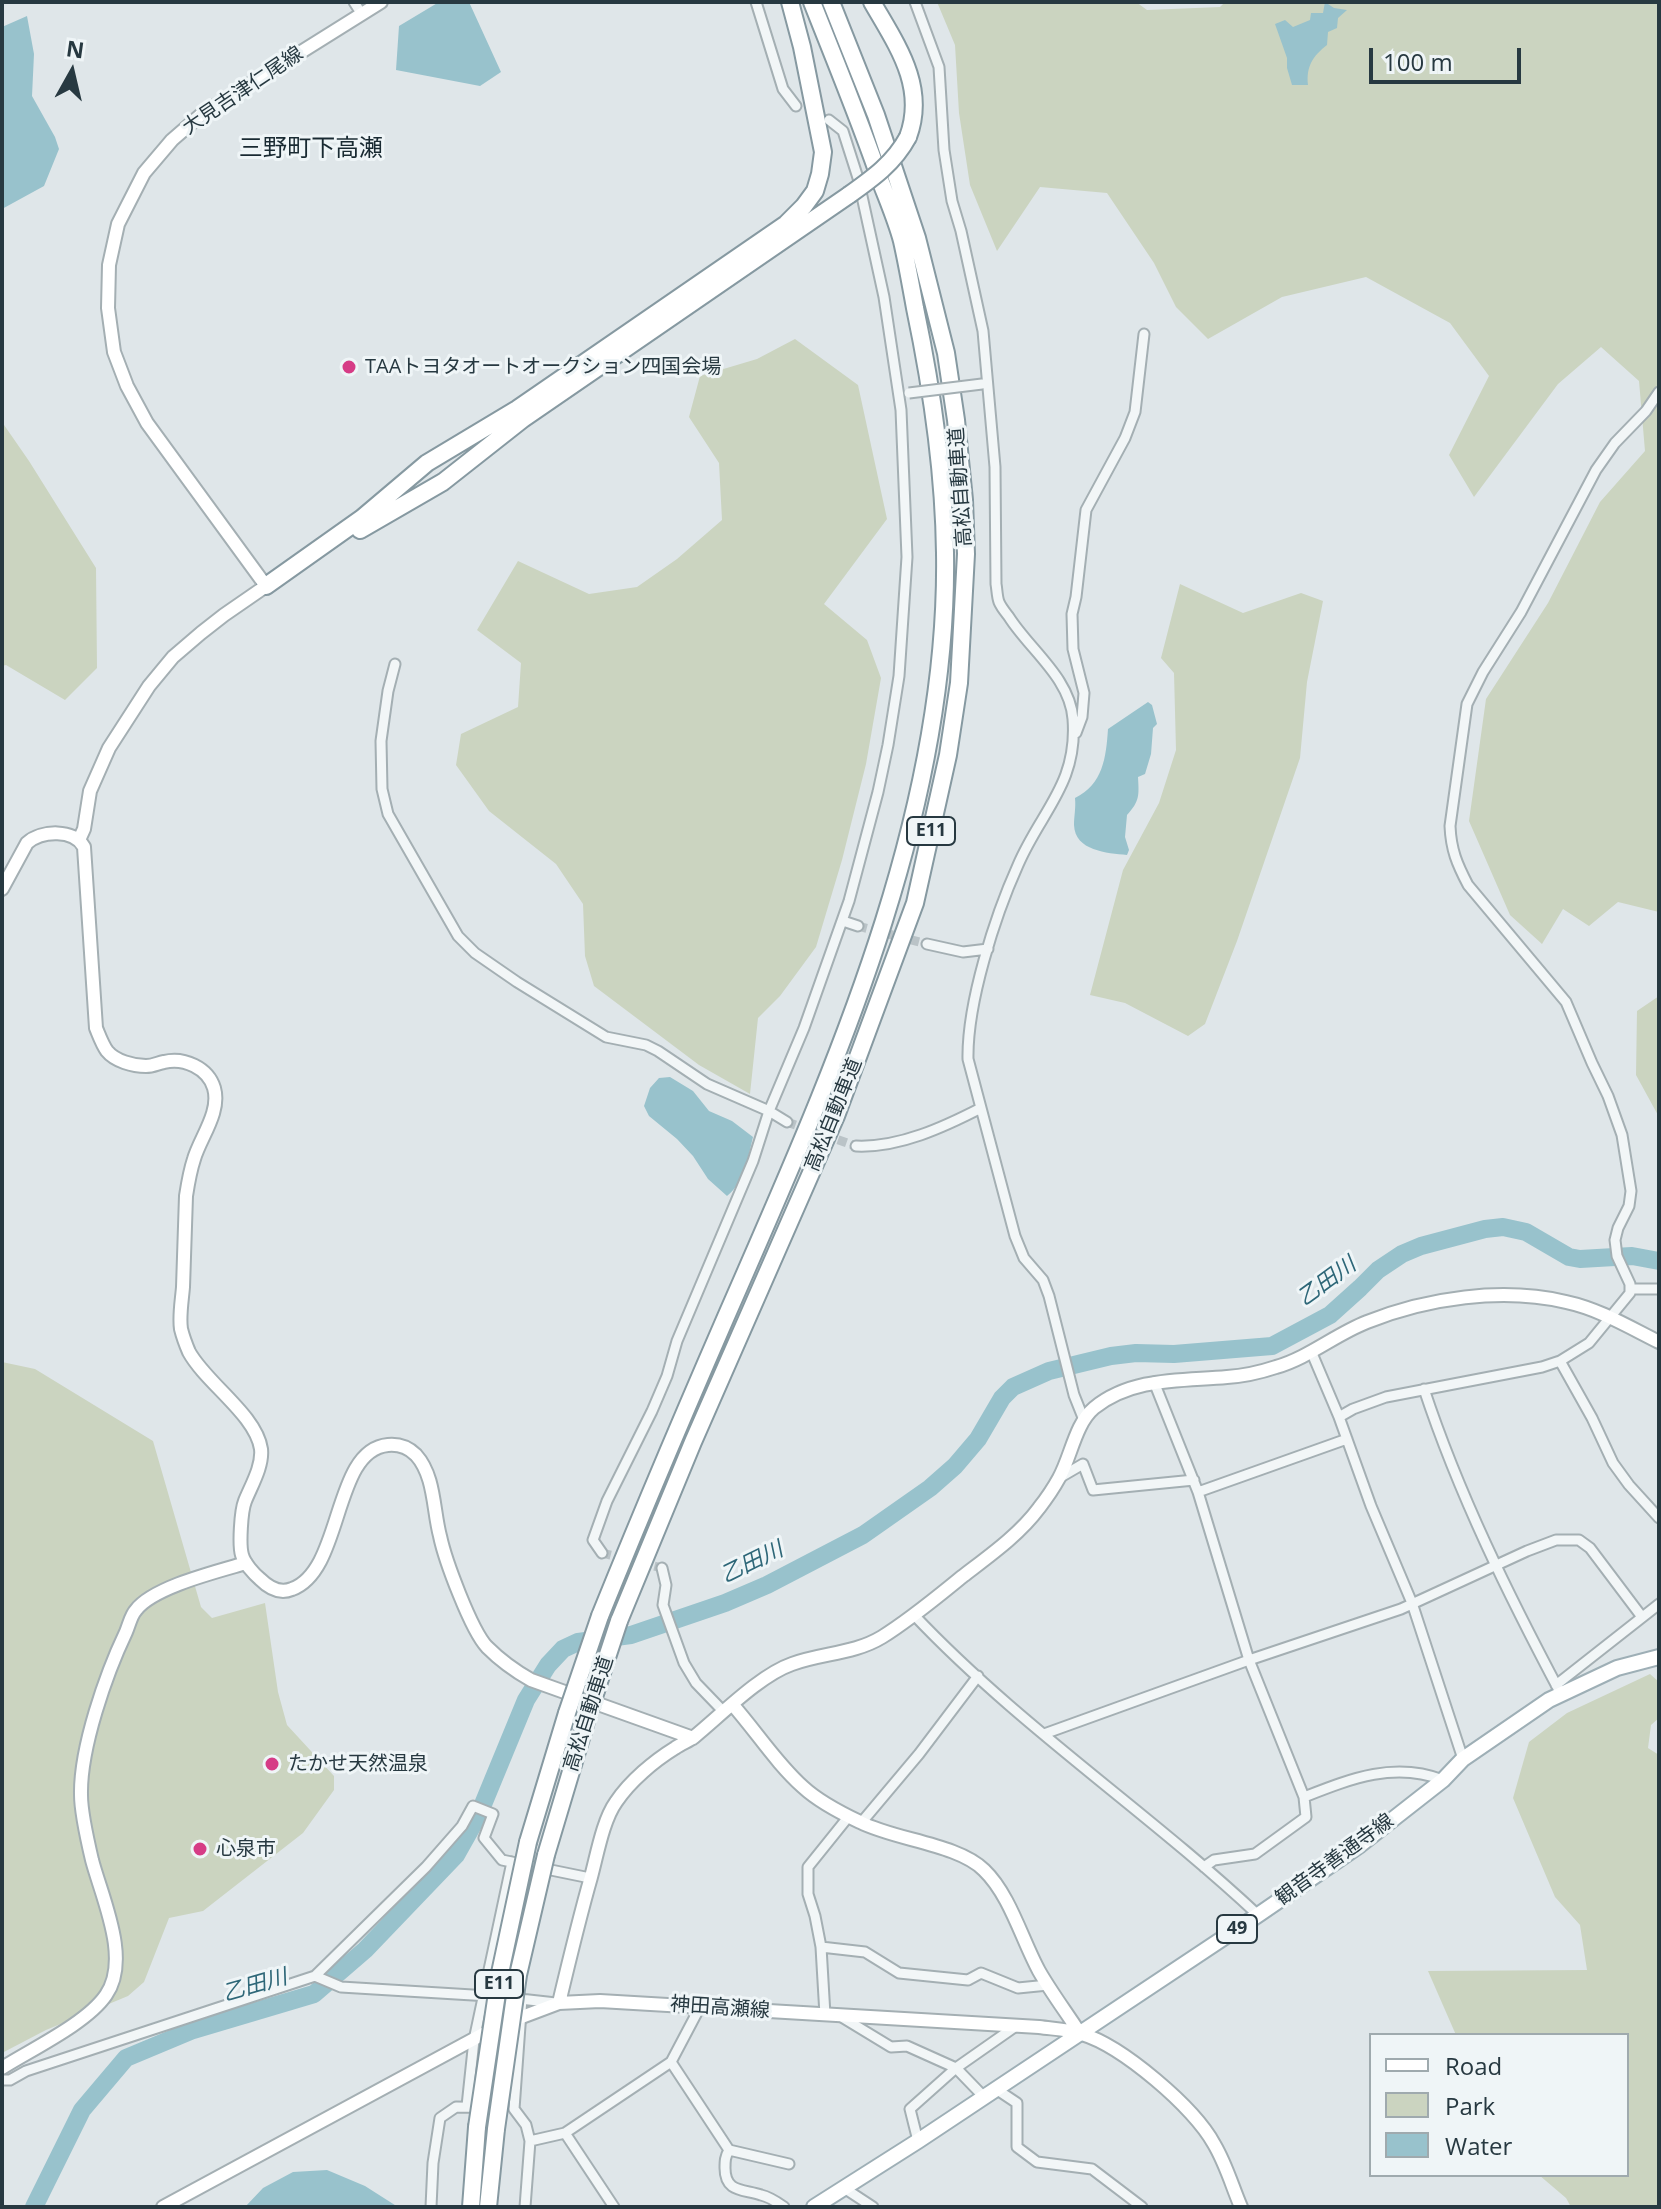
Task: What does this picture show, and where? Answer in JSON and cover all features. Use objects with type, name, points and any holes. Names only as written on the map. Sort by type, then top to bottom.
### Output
[{"type":"highway","points":[[266,586],[362,518],[427,463],[517,409],[786,224],[804,206],[815,191],[823,152],[790,2]]},
{"type":"highway","name":"高松自動車道","points":[[471,2207],[477,2127],[500,1973],[528,1842],[567,1713],[600,1616],[816,1111],[864,983],[913,815],[928,749],[939,678],[944,617],[944,515],[936,423],[925,357],[901,239],[861,123],[812,2]]},
{"type":"highway","name":"高松自動車道","points":[[488,2207],[518,1975],[546,1855],[587,1718],[619,1621],[693,1442],[836,1116],[915,903],[948,755],[959,683],[966,568],[965,513],[946,353],[917,238],[876,115],[831,2]]},
{"type":"highway","points":[[266,586],[295,573],[372,522],[443,482],[523,419],[887,166],[908,137],[914,121],[915,102],[911,80],[898,48],[872,2]]},
{"type":"main road","name":"観音寺善通寺線","points":[[814,2207],[918,2141],[1360,1845],[1443,1780],[1463,1759],[1559,1690],[1617,1668],[1659,1657]]},
{"type":"street","name":"大見吉津仁尾線","points":[[266,586],[147,423],[127,386],[114,352],[108,308],[109,265],[118,224],[144,173],[172,140],[202,114],[358,8],[381,2]]},
{"type":"street","points":[[756,2],[783,89],[796,106]]},
{"type":"street","points":[[915,2],[939,67],[944,150],[952,201],[977,301],[987,360],[985,384],[995,467],[996,584],[999,602],[1019,632],[1056,676],[1070,703],[1073,740],[1067,775],[1019,862],[988,949],[976,996],[968,1059],[1015,1236],[1024,1258],[1043,1280],[1074,1395],[1084,1420]]},
{"type":"street","points":[[602,1553],[593,1540],[607,1501],[667,1376],[677,1341],[753,1161],[769,1111],[804,1028],[843,921],[878,792],[899,676],[907,557],[904,394],[858,178],[843,131],[829,120]]},
{"type":"street","points":[[1073,740],[1082,717],[1084,693],[1073,649],[1072,614],[1086,510],[1125,438],[1135,412],[1144,334]]},
{"type":"street","points":[[904,394],[985,384]]},
{"type":"street","points":[[1339,1417],[1386,1397],[1529,1370],[1560,1361],[1589,1343],[1631,1289],[1617,1256],[1615,1240],[1629,1206],[1631,1191],[1622,1135],[1608,1096],[1566,1002],[1468,885],[1451,847],[1450,826],[1467,704],[1521,612],[1596,470],[1659,392]]},
{"type":"street","points":[[79,840],[84,829],[90,791],[109,748],[149,686],[173,657],[201,633],[266,586]]},
{"type":"street","points":[[395,664],[381,741],[382,789],[388,814],[458,936],[475,953],[507,975],[606,1037],[646,1045],[707,1084],[787,1122]]},
{"type":"street","points":[[2,889],[27,843],[33,838],[54,833],[79,840],[84,847],[96,1028],[107,1052],[119,1060],[146,1066],[166,1061],[188,1062],[201,1069],[215,1090],[215,1105],[194,1157],[186,1196],[181,1327],[190,1353],[248,1423],[261,1450],[259,1466],[243,1505],[241,1520],[242,1555],[256,1576],[280,1591],[303,1584],[314,1572],[323,1554],[356,1468],[366,1454],[378,1447],[402,1446],[414,1454],[426,1473],[440,1539],[474,1627],[485,1646],[531,1680],[693,1738]]},
{"type":"street","points":[[843,921],[858,926]]},
{"type":"street","points":[[927,944],[963,952],[988,949]]},
{"type":"street","points":[[856,1146],[886,1145],[949,1124],[981,1108]]},
{"type":"street","points":[[1631,1289],[1659,1289]]},
{"type":"street","points":[[315,1976],[341,1987],[484,1995],[559,2003],[599,1843],[614,1804],[648,1769],[693,1738],[728,1707],[777,1671],[792,1664],[856,1649],[878,1639],[1001,1547],[1036,1512],[1059,1478],[1084,1420],[1093,1408],[1116,1395],[1154,1382],[1232,1377],[1278,1367],[1364,1323],[1435,1301],[1523,1296],[1565,1301],[1609,1317],[1659,1342]]},
{"type":"street","points":[[1311,1351],[1412,1603],[1463,1759]]},
{"type":"street","points":[[1560,1361],[1613,1463],[1659,1518]]},
{"type":"street","points":[[1154,1382],[1194,1480],[1249,1660],[1304,1797],[1306,1817],[1294,1827],[1255,1854],[1214,1860],[1204,1867]]},
{"type":"street","points":[[1424,1389],[1444,1449],[1496,1566],[1559,1690],[1659,1604]]},
{"type":"street","points":[[1198,1492],[1347,1439]]},
{"type":"street","points":[[1059,1478],[1083,1464],[1093,1490],[1194,1480]]},
{"type":"street","points":[[1044,1734],[1401,1609],[1556,1540],[1579,1540],[1590,1548],[1642,1617]]},
{"type":"street","points":[[2,2068],[86,2016],[107,1994],[114,1974],[116,1952],[110,1919],[92,1860],[81,1795],[86,1754],[103,1688],[115,1653],[136,1609],[159,1592],[246,1563]]},
{"type":"street","points":[[662,1568],[666,1585],[663,1605],[684,1663],[696,1683],[728,1707],[806,1790],[886,1833],[949,1851],[983,1868],[998,1886],[1048,1985],[1079,2032]]},
{"type":"street","points":[[914,1615],[1044,1734],[1258,1915]]},
{"type":"street","points":[[825,2015],[821,1947],[808,1894],[808,1867],[919,1754],[978,1676]]},
{"type":"street","points":[[1304,1797],[1349,1779],[1382,1772],[1424,1772],[1443,1780]]},
{"type":"street","points":[[2,2080],[10,2080],[26,2071],[315,1976],[426,1867],[462,1826],[473,1806],[493,1814],[484,1838],[502,1860],[590,1878]]},
{"type":"street","points":[[467,2106],[474,2040],[512,1862]]},
{"type":"street","points":[[821,1947],[865,1952],[899,1973],[968,1980],[981,1973],[1018,1988],[1048,1985]]},
{"type":"street","points":[[522,1998],[514,2109],[526,2125],[530,2141],[525,2207]]},
{"type":"street","name":"神田高瀬線","points":[[163,2207],[521,2016],[559,2003],[600,2001],[1079,2032],[1108,2045],[1164,2088],[1201,2124],[1215,2145],[1241,2207]]},
{"type":"street","points":[[530,2141],[565,2133],[671,2062],[700,2007]]},
{"type":"street","points":[[840,2016],[891,2047],[907,2046],[956,2068],[990,2093],[1017,2103],[1017,2147],[1037,2162],[1092,2169],[1142,2207]]},
{"type":"street","points":[[918,2141],[910,2109],[956,2068],[1016,2026]]},
{"type":"street","points":[[671,2062],[729,2150],[789,2164]]},
{"type":"street","points":[[431,2207],[438,2121],[452,2108],[514,2109]]},
{"type":"street","points":[[565,2133],[614,2207]]},
{"type":"street","points":[[729,2150],[725,2157],[728,2184],[763,2195],[784,2207]]},
{"type":"street","points":[[844,2188],[873,2207]]},
{"type":"green space","points":[[937,2],[1136,2],[1147,10],[1220,7],[1225,2],[1659,2],[1659,912],[1618,902],[1589,926],[1563,909],[1542,944],[1510,915],[1469,821],[1486,699],[1548,603],[1600,502],[1645,451],[1639,381],[1601,347],[1558,384],[1474,497],[1449,455],[1489,376],[1450,323],[1366,277],[1282,297],[1208,339],[1176,307],[1154,263],[1107,193],[1040,187],[997,251],[970,185],[959,113],[955,45]]},
{"type":"green space","points":[[795,339],[858,385],[887,519],[824,604],[867,640],[881,678],[866,764],[816,947],[780,996],[758,1018],[750,1094],[699,1065],[594,986],[585,956],[583,904],[556,864],[489,811],[456,765],[461,734],[518,707],[521,663],[477,630],[518,561],[589,594],[637,587],[677,559],[722,520],[719,463],[689,417],[700,376],[757,359]]},
{"type":"green space","points":[[2,422],[96,568],[97,668],[65,700],[6,665],[2,666]]},
{"type":"green space","points":[[1180,584],[1243,613],[1301,593],[1323,601],[1307,682],[1300,758],[1205,1024],[1188,1036],[1125,1003],[1090,995],[1123,870],[1159,803],[1176,750],[1174,673],[1161,658]]},
{"type":"green space","points":[[1659,996],[1659,1117],[1636,1075],[1637,1011]]},
{"type":"green space","points":[[2,1362],[35,1369],[153,1441],[201,1607],[212,1618],[265,1603],[278,1692],[287,1725],[334,1776],[334,1790],[303,1833],[203,1911],[169,1918],[144,1982],[128,1996],[46,2030],[2,2053]]},
{"type":"green space","points":[[1650,1674],[1659,1682],[1659,1718],[1651,1725],[1648,1748],[1659,1755],[1659,2207],[1571,2207],[1566,2198],[1541,2177],[1629,2177],[1629,2033],[1455,2033],[1428,1971],[1587,1970],[1580,1925],[1555,1897],[1513,1798],[1529,1742],[1567,1713]]},
{"type":"water","points":[[439,2],[469,2],[501,72],[480,86],[396,70],[399,26]]},
{"type":"water","points":[[1325,2],[1334,8],[1347,10],[1338,18],[1337,28],[1328,32],[1327,45],[1312,62],[1308,85],[1292,85],[1287,58],[1275,24],[1285,20],[1293,27],[1310,20],[1311,13],[1323,13]]},
{"type":"water","points":[[27,16],[34,54],[32,96],[59,149],[44,186],[2,209],[2,27]]},
{"type":"water","points":[[1148,702],[1152,705],[1157,724],[1153,728],[1151,754],[1145,774],[1138,777],[1136,802],[1127,815],[1125,837],[1129,850],[1127,855],[1093,849],[1076,834],[1075,798],[1097,778],[1104,760],[1108,729]]},
{"type":"water","points":[[670,1077],[693,1091],[709,1111],[732,1121],[753,1137],[742,1176],[727,1196],[708,1179],[677,1139],[649,1116],[644,1106],[650,1088],[659,1078]]},
{"type":"water","points":[[327,2170],[365,2186],[398,2207],[245,2207],[263,2188],[293,2172]]},
{"type":"waterway","name":"乙田川","points":[[34,2207],[82,2110],[126,2058],[193,2030],[314,1994],[365,1950],[456,1855],[479,1814],[526,1700],[548,1665],[563,1649],[578,1642],[631,1635],[725,1603],[767,1585],[863,1535],[930,1488],[955,1466],[978,1439],[1002,1398],[1013,1387],[1049,1371],[1111,1356],[1272,1346],[1330,1315],[1378,1270],[1402,1254],[1485,1229],[1503,1227],[1526,1232],[1569,1257],[1632,1256],[1659,1261]]},
{"type":"tunnel","points":[[858,926],[927,944]]},
{"type":"tunnel","points":[[787,1122],[856,1146]]},
{"type":"tunnel","points":[[602,1553],[662,1568]]},
{"type":"place","name":"TAAトヨタオートオークション四国会場","points":[[349,367]]},
{"type":"place","name":"たかせ天然温泉","points":[[272,1764]]},
{"type":"place","name":"心泉市","points":[[200,1849]]},
{"type":"district","name":"三野町下高瀬","points":[[311,149]]}]
